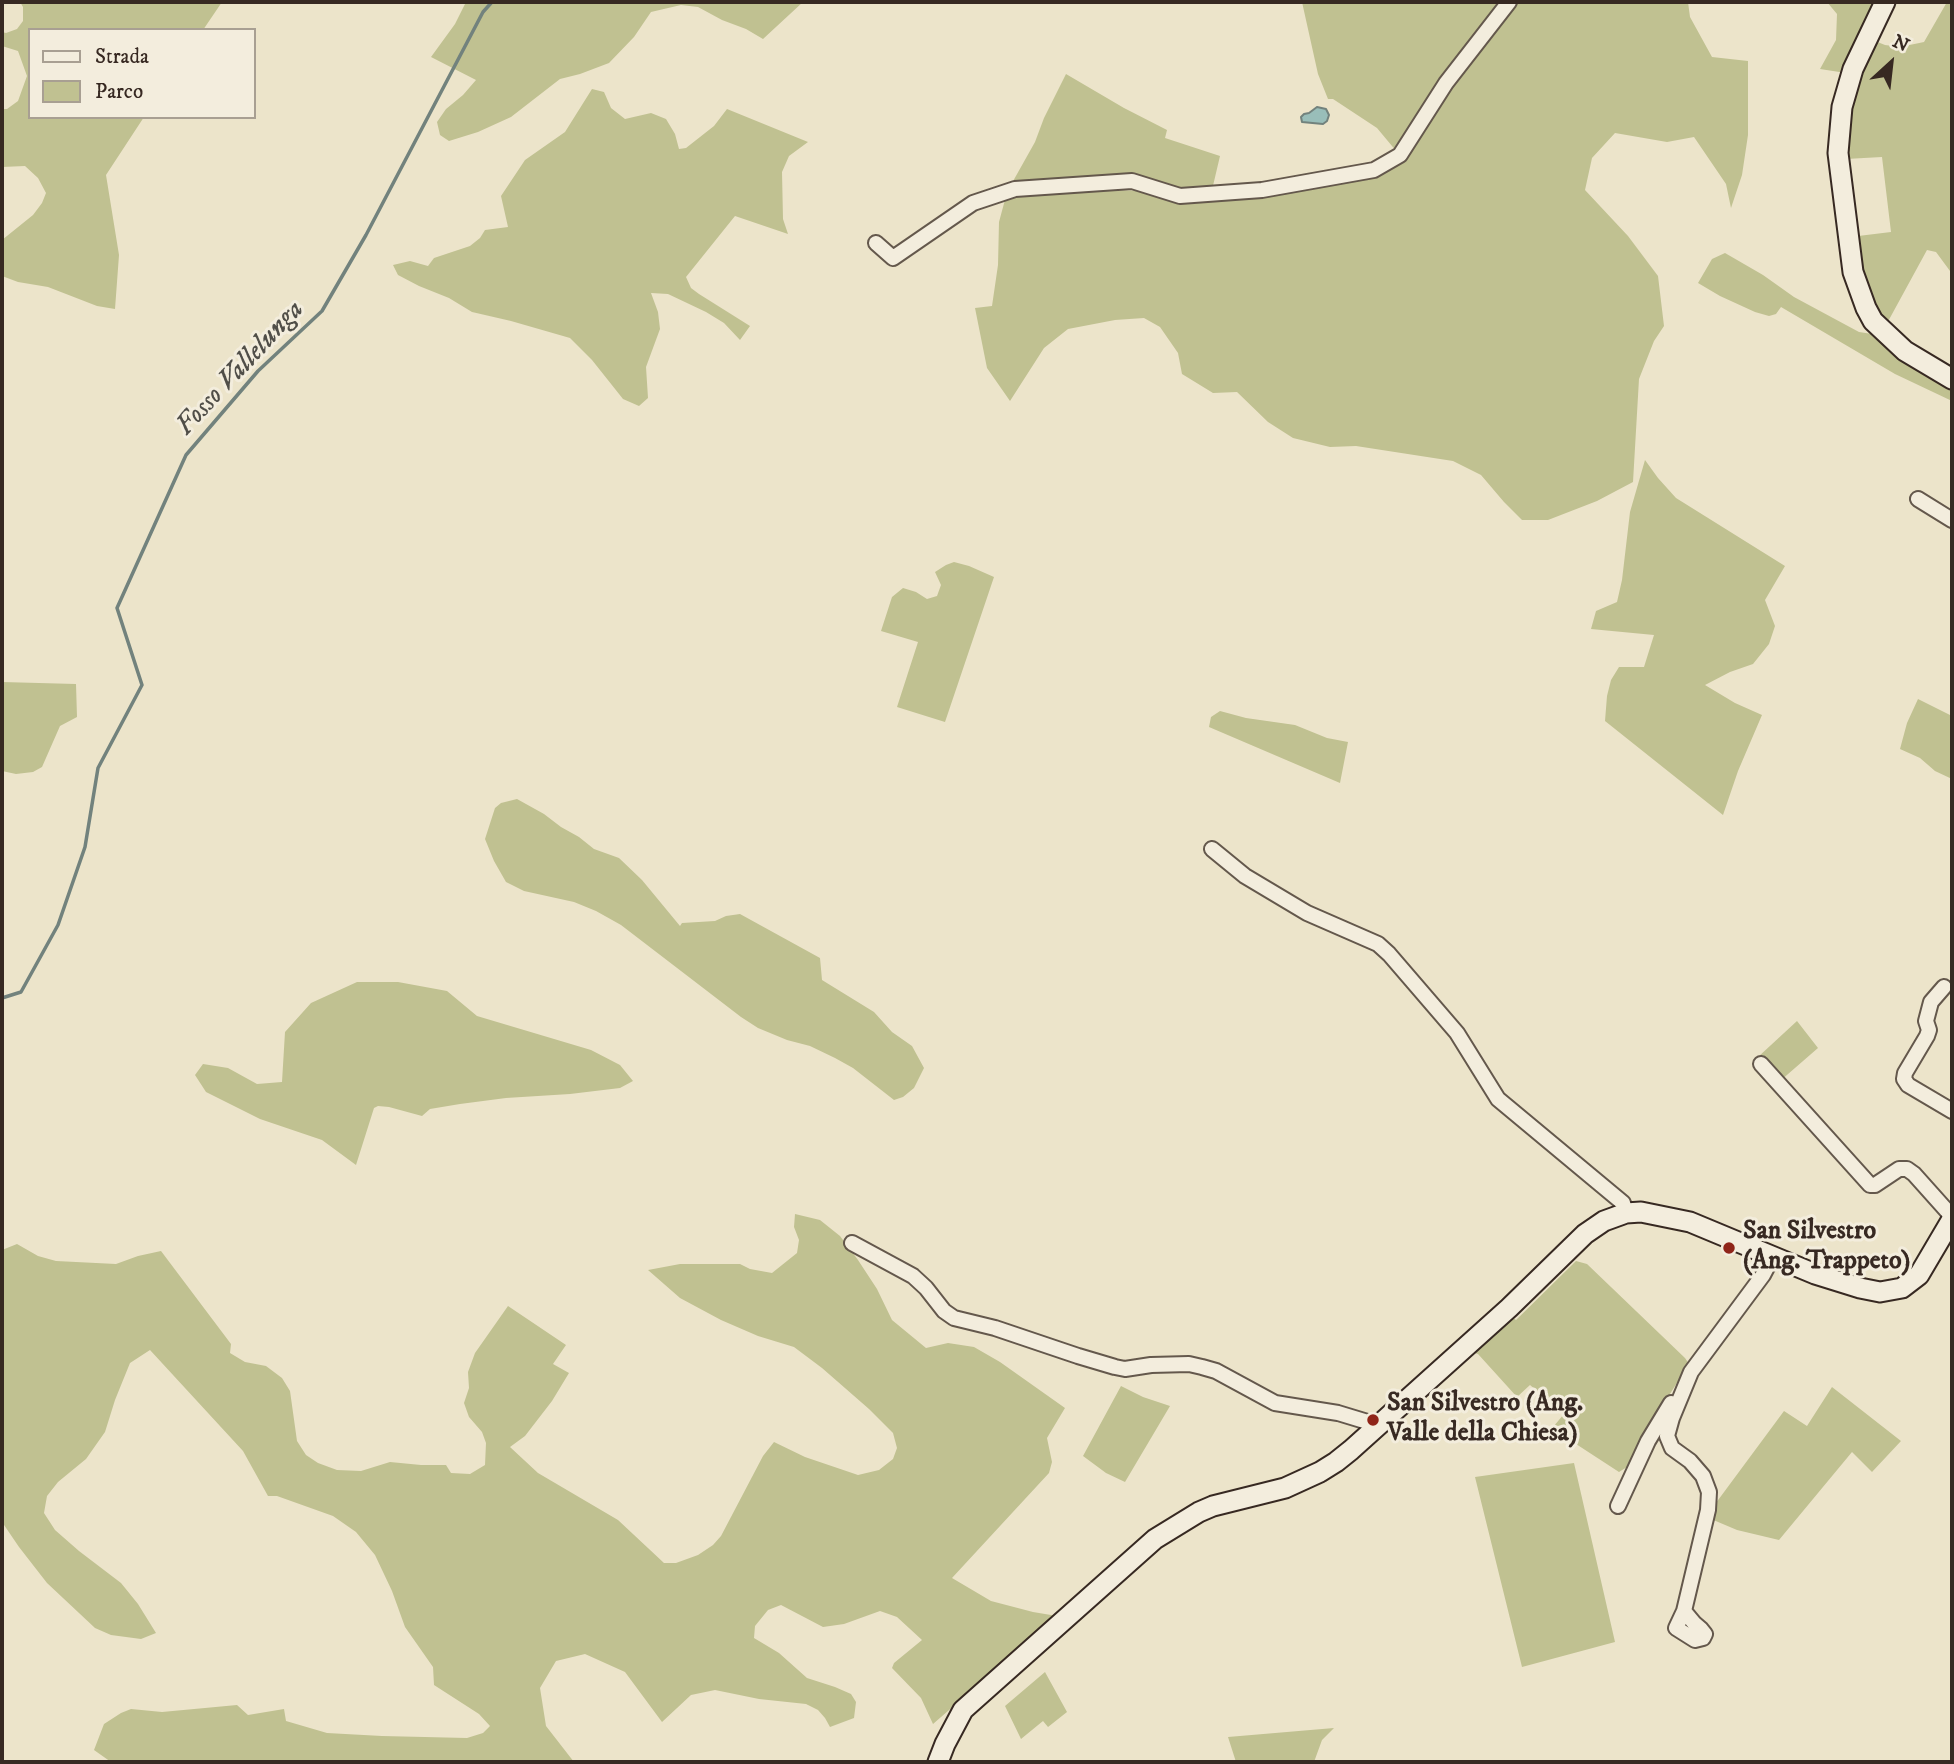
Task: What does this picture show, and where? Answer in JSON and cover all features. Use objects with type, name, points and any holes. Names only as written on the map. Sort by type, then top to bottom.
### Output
[{"type":"street","points":[[876,243],[893,258],[973,203],[1015,189],[1132,181],[1180,195],[1262,190],[1374,170],[1399,155],[1446,83],[1509,2]]},
{"type":"street","points":[[1885,2],[1853,69],[1842,107],[1838,153],[1853,272],[1873,321],[1905,351],[1952,379]]},
{"type":"street","points":[[1918,499],[1952,520]]},
{"type":"street","points":[[1212,849],[1245,876],[1307,913],[1378,944],[1457,1033],[1498,1099],[1623,1203],[1626,1213]]},
{"type":"street","points":[[1944,987],[1931,1002],[1926,1021],[1929,1030],[1927,1036],[1904,1079],[1908,1085],[1952,1111]]},
{"type":"street","points":[[938,1762],[944,1744],[963,1710],[1155,1539],[1185,1519],[1213,1506],[1285,1488],[1320,1472],[1376,1428],[1594,1227],[1615,1216],[1626,1213],[1654,1213],[1690,1222],[1815,1274],[1880,1292],[1890,1292],[1908,1284],[1921,1273],[1952,1216],[1907,1169],[1899,1169],[1875,1185],[1870,1185],[1761,1065]]},
{"type":"street","points":[[852,1243],[914,1276],[944,1311],[954,1318],[995,1328],[1125,1369],[1189,1364],[1202,1367],[1216,1371],[1275,1403],[1338,1413],[1371,1423],[1376,1428]]},
{"type":"street","points":[[1618,1506],[1648,1441],[1691,1372],[1763,1275],[1773,1256]]},
{"type":"street","points":[[1684,1611],[1708,1510],[1709,1492],[1703,1476],[1690,1461],[1672,1448],[1667,1436],[1691,1372]]},
{"type":"green space","points":[[20,2],[222,2],[204,28],[28,28],[28,119],[143,119],[106,175],[119,255],[115,309],[97,306],[48,287],[18,282],[2,276],[2,240],[33,215],[46,193],[38,178],[25,166],[2,167],[2,109],[7,109],[18,101],[27,76],[18,51],[2,46],[2,32],[17,29],[23,21],[23,7]]},
{"type":"green space","points":[[466,2],[803,2],[763,39],[698,7],[681,5],[651,12],[634,37],[609,63],[560,79],[511,117],[449,141],[440,135],[437,122],[446,109],[476,80],[431,57],[455,24]]},
{"type":"green space","points":[[1302,2],[1499,2],[1453,61],[1397,152],[1377,128],[1333,99],[1328,99],[1318,74]]},
{"type":"green space","points":[[1514,2],[1688,2],[1690,17],[1712,57],[1748,61],[1748,135],[1742,175],[1731,208],[1726,184],[1694,137],[1667,142],[1615,133],[1592,158],[1585,190],[1628,236],[1658,276],[1664,326],[1654,341],[1639,379],[1633,482],[1597,501],[1548,520],[1522,520],[1481,475],[1453,461],[1356,446],[1330,447],[1293,438],[1268,422],[1237,392],[1213,393],[1182,374],[1178,353],[1160,327],[1144,318],[1115,320],[1068,329],[1044,348],[1010,401],[987,368],[975,308],[992,306],[998,265],[999,222],[1006,196],[1115,190],[1145,191],[1165,199],[1374,175],[1447,89]]},
{"type":"green space","points":[[1827,2],[1882,2],[1846,73],[1820,69],[1836,40],[1837,14]]},
{"type":"green space","points":[[1947,2],[1952,2],[1952,272],[1936,252],[1927,250],[1885,327],[1866,302],[1850,237],[1891,232],[1882,157],[1846,159],[1850,109],[1875,41],[1900,47],[1924,42]]},
{"type":"green space","points":[[1066,74],[1167,130],[1165,138],[1220,156],[1212,190],[1185,189],[1153,183],[1012,183],[1035,142]]},
{"type":"green space","points":[[592,89],[604,92],[611,108],[625,119],[651,113],[666,119],[675,134],[679,149],[686,148],[714,126],[727,109],[808,142],[789,156],[782,172],[783,219],[788,234],[735,216],[686,277],[691,288],[750,326],[740,340],[724,323],[706,312],[668,294],[651,293],[658,312],[660,329],[646,367],[648,398],[639,406],[623,399],[592,360],[570,338],[472,312],[449,298],[398,275],[393,265],[410,261],[428,266],[434,258],[470,246],[485,230],[508,227],[501,196],[525,160],[565,132]]},
{"type":"green space","points":[[1725,253],[1794,297],[1859,332],[1879,335],[1952,382],[1952,401],[1895,374],[1781,307],[1776,314],[1769,316],[1755,312],[1698,283],[1712,259]]},
{"type":"green space","points":[[1645,460],[1676,498],[1785,566],[1765,600],[1775,626],[1769,644],[1753,664],[1705,685],[1762,715],[1723,815],[1605,721],[1611,680],[1619,667],[1644,667],[1654,635],[1591,629],[1596,611],[1617,602],[1630,512]]},
{"type":"green space","points":[[954,562],[994,577],[945,722],[897,707],[918,642],[881,631],[892,597],[903,588],[927,599],[937,596],[941,585],[935,572]]},
{"type":"green space","points":[[2,682],[76,684],[77,717],[60,726],[42,767],[33,772],[16,774],[2,771]]},
{"type":"green space","points":[[1918,699],[1952,716],[1952,779],[1935,771],[1920,758],[1900,749],[1907,723]]},
{"type":"green space","points":[[1220,711],[1246,718],[1295,725],[1327,738],[1348,742],[1340,783],[1209,727],[1211,717]]},
{"type":"green space","points":[[517,799],[544,814],[594,849],[619,858],[642,880],[680,926],[682,923],[715,921],[740,914],[820,958],[822,980],[874,1012],[892,1032],[912,1046],[924,1068],[914,1088],[894,1100],[853,1068],[835,1058],[810,1046],[758,1028],[621,925],[574,902],[524,891],[506,882],[485,839],[495,808],[501,803]]},
{"type":"green space","points":[[357,982],[398,982],[447,991],[477,1016],[591,1050],[620,1065],[633,1081],[620,1088],[460,1104],[430,1109],[422,1116],[378,1106],[374,1108],[356,1165],[322,1140],[260,1119],[206,1092],[195,1075],[203,1064],[228,1068],[257,1084],[282,1082],[285,1032],[311,1003]]},
{"type":"green space","points":[[1797,1021],[1818,1048],[1780,1081],[1758,1057]]},
{"type":"green space","points":[[795,1214],[820,1220],[840,1236],[877,1289],[892,1320],[926,1348],[948,1343],[974,1347],[1065,1408],[1047,1438],[1052,1462],[1049,1473],[952,1578],[991,1601],[1057,1616],[933,1724],[921,1698],[892,1668],[894,1663],[922,1640],[897,1617],[880,1611],[844,1624],[823,1627],[781,1605],[768,1610],[755,1626],[754,1638],[779,1653],[807,1678],[851,1694],[856,1702],[854,1718],[830,1727],[818,1710],[806,1704],[759,1699],[715,1690],[691,1695],[662,1722],[625,1672],[585,1654],[556,1661],[540,1688],[546,1726],[574,1762],[111,1762],[94,1750],[104,1724],[131,1709],[162,1712],[237,1705],[248,1715],[284,1709],[286,1721],[327,1733],[382,1736],[467,1738],[483,1733],[490,1726],[479,1714],[434,1685],[433,1667],[405,1627],[375,1555],[356,1532],[333,1516],[277,1496],[268,1496],[243,1451],[150,1350],[130,1363],[105,1432],[86,1459],[58,1482],[47,1496],[44,1513],[55,1530],[121,1583],[156,1633],[141,1639],[111,1635],[95,1628],[47,1583],[2,1522],[2,1250],[17,1244],[38,1256],[56,1261],[116,1264],[161,1251],[231,1344],[230,1353],[245,1362],[266,1366],[282,1378],[290,1391],[297,1441],[306,1455],[337,1470],[361,1471],[390,1462],[446,1465],[451,1473],[470,1474],[485,1465],[486,1443],[482,1432],[469,1417],[464,1403],[469,1388],[468,1372],[475,1353],[508,1306],[566,1345],[553,1364],[569,1373],[525,1436],[510,1447],[538,1473],[618,1520],[664,1563],[676,1563],[698,1555],[721,1536],[763,1456],[774,1442],[805,1457],[858,1475],[879,1470],[893,1459],[897,1448],[893,1433],[869,1409],[794,1347],[758,1336],[721,1320],[680,1298],[648,1270],[680,1264],[740,1264],[750,1269],[772,1273],[797,1253],[799,1240],[794,1227]]},
{"type":"green space","points":[[1576,1261],[1587,1264],[1689,1364],[1645,1433],[1627,1467],[1619,1472],[1576,1444],[1548,1433],[1564,1414],[1530,1385],[1517,1397],[1478,1354],[1465,1350],[1507,1313],[1516,1320]]},
{"type":"green space","points":[[1121,1386],[1170,1406],[1125,1482],[1106,1473],[1083,1456]]},
{"type":"green space","points":[[1832,1387],[1901,1441],[1872,1472],[1852,1452],[1779,1540],[1737,1530],[1711,1519],[1710,1511],[1784,1411],[1807,1426]]},
{"type":"green space","points":[[1574,1463],[1615,1642],[1522,1667],[1475,1477]]},
{"type":"green space","points":[[1045,1672],[1067,1712],[1048,1727],[1043,1721],[1021,1739],[1005,1706]]},
{"type":"green space","points":[[1334,1728],[1322,1740],[1314,1762],[1236,1762],[1228,1737]]},
{"type":"water","points":[[1317,107],[1326,109],[1329,115],[1327,121],[1323,124],[1302,122],[1301,117],[1304,114]]},
{"type":"waterway","name":"Fosso Vallelunga","points":[[2,998],[21,992],[58,925],[85,847],[98,768],[142,685],[117,608],[186,455],[258,371],[322,311],[366,235],[483,12],[492,2]]},
{"type":"place","name":"San Silvestro (Ang. Trappeto)","points":[[1729,1248]]},
{"type":"place","name":"San Silvestro (Ang. Valle della Chiesa)","points":[[1373,1420]]}]
